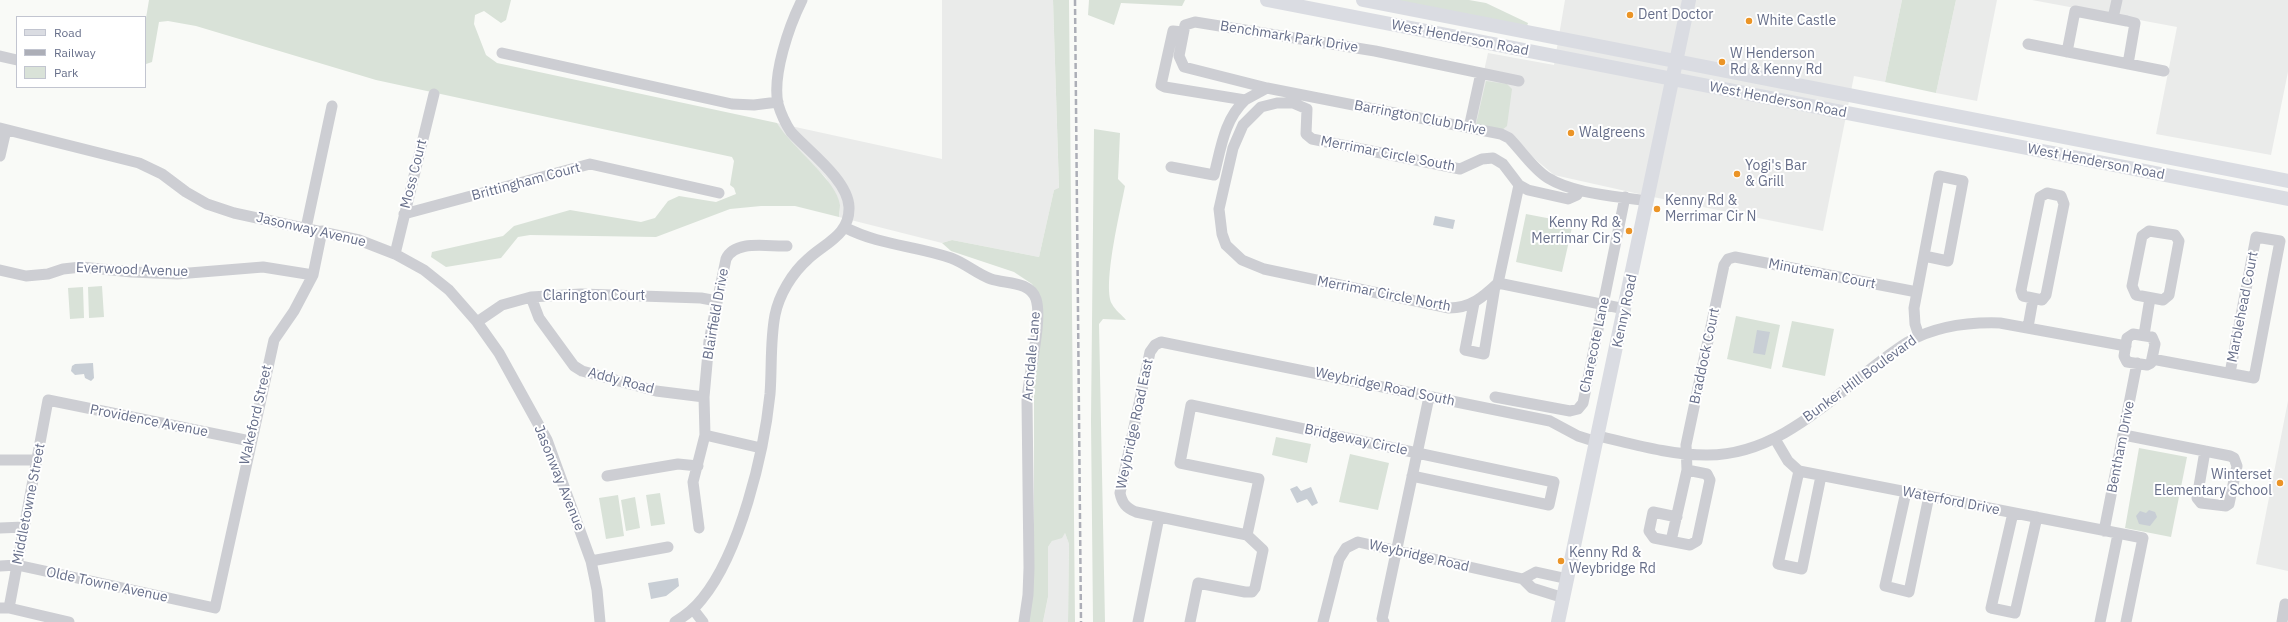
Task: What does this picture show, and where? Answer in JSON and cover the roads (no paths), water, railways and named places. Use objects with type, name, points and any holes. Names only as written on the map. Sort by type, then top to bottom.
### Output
[{"type":"main road","name":"West Henderson Road","points":[[1267,0],[2288,199]]},
{"type":"main road","name":"West Henderson Road","points":[[1363,0],[1676,63],[2288,181]]},
{"type":"main road","name":"Kenny Road","points":[[1558,622],[1598,439],[1689,0]]},
{"type":"street","points":[[675,622],[693,609],[716,579],[732,545],[750,490],[761,448],[770,395],[773,326],[781,297],[801,266],[836,238],[844,227],[849,207],[844,190],[791,132],[778,102],[779,76],[784,50],[802,0]]},
{"type":"street","points":[[2113,18],[2117,0]]},
{"type":"street","points":[[2067,52],[2075,11],[2113,18],[2136,23],[2128,64]]},
{"type":"street","name":"Benchmark Park Drive","points":[[1183,32],[1185,25],[1195,22],[1375,51],[1519,81]]},
{"type":"street","points":[[1245,100],[1165,87],[1161,85],[1173,31],[1183,32],[1179,56],[1184,66],[1267,88]]},
{"type":"street","points":[[2028,44],[2164,72]]},
{"type":"street","points":[[502,53],[732,104],[754,105],[778,102]]},
{"type":"street","points":[[0,56],[16,60]]},
{"type":"street","points":[[1469,128],[1481,73]]},
{"type":"street","points":[[1171,167],[1214,176],[1227,124],[1235,109],[1245,100],[1267,88]]},
{"type":"street","name":"Barrington Club Drive","points":[[1267,88],[1501,134],[1508,138],[1547,178],[1580,190]]},
{"type":"street","name":"Moss Court","points":[[395,254],[434,94]]},
{"type":"street","name":"Merrimar Circle South","points":[[1218,209],[1233,148],[1243,125],[1261,107],[1277,102],[1293,103],[1305,106],[1308,112],[1306,134],[1312,139],[1460,169],[1482,159],[1493,158],[1503,164],[1518,185]]},
{"type":"street","points":[[306,228],[332,106]]},
{"type":"street","points":[[0,156],[3,129]]},
{"type":"street","name":"Jasonway Avenue","points":[[3,129],[139,163],[162,174],[186,192],[207,204],[234,213],[359,240],[395,254],[424,270],[449,290],[476,322],[499,353],[547,440],[591,561],[597,590],[600,622]]},
{"type":"street","name":"Brittingham Court","points":[[404,214],[590,164],[719,192]]},
{"type":"street","points":[[1919,336],[1914,316],[1917,292],[1938,176],[1963,181],[1948,261],[1924,256]]},
{"type":"street","points":[[1474,303],[1465,350],[1484,354],[1518,185],[1528,190],[1568,199],[1577,195],[1580,190],[1647,201]]},
{"type":"street","points":[[2047,194],[2061,196],[2064,204],[2046,295],[2042,300],[2033,298],[2023,296],[2021,290],[2040,197],[2047,194]]},
{"type":"street","name":"Charecote Lane","points":[[1495,397],[1570,411],[1578,409],[1583,403],[1625,197]]},
{"type":"street","name":"Merrimar Circle North","points":[[1218,209],[1219,221],[1226,245],[1242,260],[1258,267],[1449,308],[1463,308],[1474,303],[1497,284]]},
{"type":"street","name":"Archdale Lane","points":[[844,227],[877,241],[950,258],[964,263],[987,277],[1022,286],[1029,290],[1035,298],[1038,308],[1035,342],[1028,379],[1027,402],[1029,568],[1028,595],[1024,622]]},
{"type":"street","points":[[2149,230],[2175,235],[2179,241],[2169,295],[2163,300],[2150,298],[2136,295],[2132,286],[2142,236],[2149,230]]},
{"type":"street","name":"Wakeford Street","points":[[215,608],[250,442],[274,340],[294,311],[313,275],[322,231]]},
{"type":"street","name":"Marblehead Court","points":[[2256,237],[2280,242],[2254,378],[2230,373],[2256,237]]},
{"type":"street","name":"Blairfield Drive","points":[[699,528],[693,489],[704,435],[704,397],[709,341],[726,259],[734,249],[787,246]]},
{"type":"street","name":"Minuteman Court","points":[[1728,259],[1735,257],[1917,292]]},
{"type":"street","name":"Braddock Court","points":[[1671,541],[1687,470],[1687,437],[1724,265],[1728,259]]},
{"type":"street","name":"Everwood Avenue","points":[[0,270],[26,276],[48,274],[63,269],[81,267],[132,272],[177,274],[263,267],[313,275]]},
{"type":"street","points":[[1497,284],[1625,309]]},
{"type":"street","name":"Clarington Court","points":[[476,322],[502,305],[531,297],[581,294],[701,298],[717,302]]},
{"type":"street","name":"Addy Road","points":[[531,297],[539,318],[574,366],[582,370],[656,391],[704,397]]},
{"type":"street","points":[[2028,327],[2033,298]]},
{"type":"street","points":[[2144,336],[2150,298]]},
{"type":"street","name":"Bunker Hill Boulevard","points":[[1598,439],[1687,455],[1719,455],[1745,449],[1774,438],[1798,424],[1896,349],[1919,336],[1946,327],[1983,322],[2028,327],[2126,346]]},
{"type":"street","points":[[2133,334],[2144,336],[2152,337],[2155,344],[2152,363],[2147,365],[2127,362],[2124,356],[2127,338],[2133,334]]},
{"type":"street","name":"Weybridge Road East","points":[[1168,342],[1161,342],[1155,345],[1150,352],[1120,493],[1122,502],[1127,509],[1247,535]]},
{"type":"street","name":"Weybridge Road South","points":[[1168,342],[1550,421],[1578,436],[1598,439]]},
{"type":"street","points":[[2152,359],[2230,373]]},
{"type":"street","name":"Bentham Drive","points":[[2104,531],[2137,363]]},
{"type":"street","points":[[1384,622],[1382,619],[1429,397]]},
{"type":"street","name":"Providence Avenue","points":[[48,400],[250,442]]},
{"type":"street","name":"Middletowne Street","points":[[4,608],[17,565],[48,400]]},
{"type":"street","name":"Bridgeway Circle","points":[[1247,535],[1259,479],[1180,463],[1191,405],[1554,482],[1549,505],[1412,476]]},
{"type":"street","points":[[704,435],[761,448]]},
{"type":"street","points":[[2124,435],[2205,451],[2230,456],[2237,462],[2229,504],[2226,506],[2201,503],[2197,498],[2205,451]]},
{"type":"street","points":[[1774,438],[1788,461],[1799,471],[1778,564],[1802,569],[1821,476]]},
{"type":"street","points":[[0,460],[37,460]]},
{"type":"street","points":[[607,476],[678,464],[698,466]]},
{"type":"street","points":[[1677,517],[1653,512],[1649,531],[1654,538],[1690,545],[1697,541],[1710,480],[1706,474],[1687,470]]},
{"type":"street","name":"Waterford Drive","points":[[1799,471],[2143,538],[2126,622]]},
{"type":"street","points":[[1906,492],[1885,586],[1909,592],[1929,496]]},
{"type":"street","points":[[2013,513],[1992,608],[2015,614],[2037,517]]},
{"type":"street","points":[[1138,622],[1159,517]]},
{"type":"street","points":[[0,528],[24,527]]},
{"type":"street","points":[[2100,622],[2118,534]]},
{"type":"street","points":[[1190,622],[1198,583],[1245,592],[1252,592],[1255,588],[1262,550],[1247,535]]},
{"type":"street","name":"Weybridge Road","points":[[1323,622],[1339,559],[1346,548],[1358,542],[1522,580],[1532,588],[1564,598]]},
{"type":"street","points":[[591,561],[668,547]]},
{"type":"street","name":"Olde Towne Avenue","points":[[0,566],[17,565],[215,608]]},
{"type":"street","points":[[1522,580],[1536,572],[1568,579]]},
{"type":"street","points":[[2282,622],[2285,604]]},
{"type":"street","points":[[4,608],[69,622]]},
{"type":"street","points":[[693,609],[703,622]]},
{"type":"railway","points":[[1075,0],[1081,622]]},
{"type":"place","name":"Dent Doctor","points":[[1630,15]]},
{"type":"place","name":"White Castle","points":[[1749,21]]},
{"type":"place","name":"W Henderson Rd & Kenny Rd","points":[[1722,62]]},
{"type":"place","name":"Walgreens","points":[[1571,133]]},
{"type":"place","name":"Yogi's Bar & Grill","points":[[1737,174]]},
{"type":"place","name":"Kenny Rd & Merrimar Cir N","points":[[1657,209]]},
{"type":"place","name":"Kenny Rd & Merrimar Cir S","points":[[1629,231]]},
{"type":"place","name":"Winterset Elementary School","points":[[2280,483]]},
{"type":"place","name":"Kenny Rd & Weybridge Rd","points":[[1561,561]]}]
